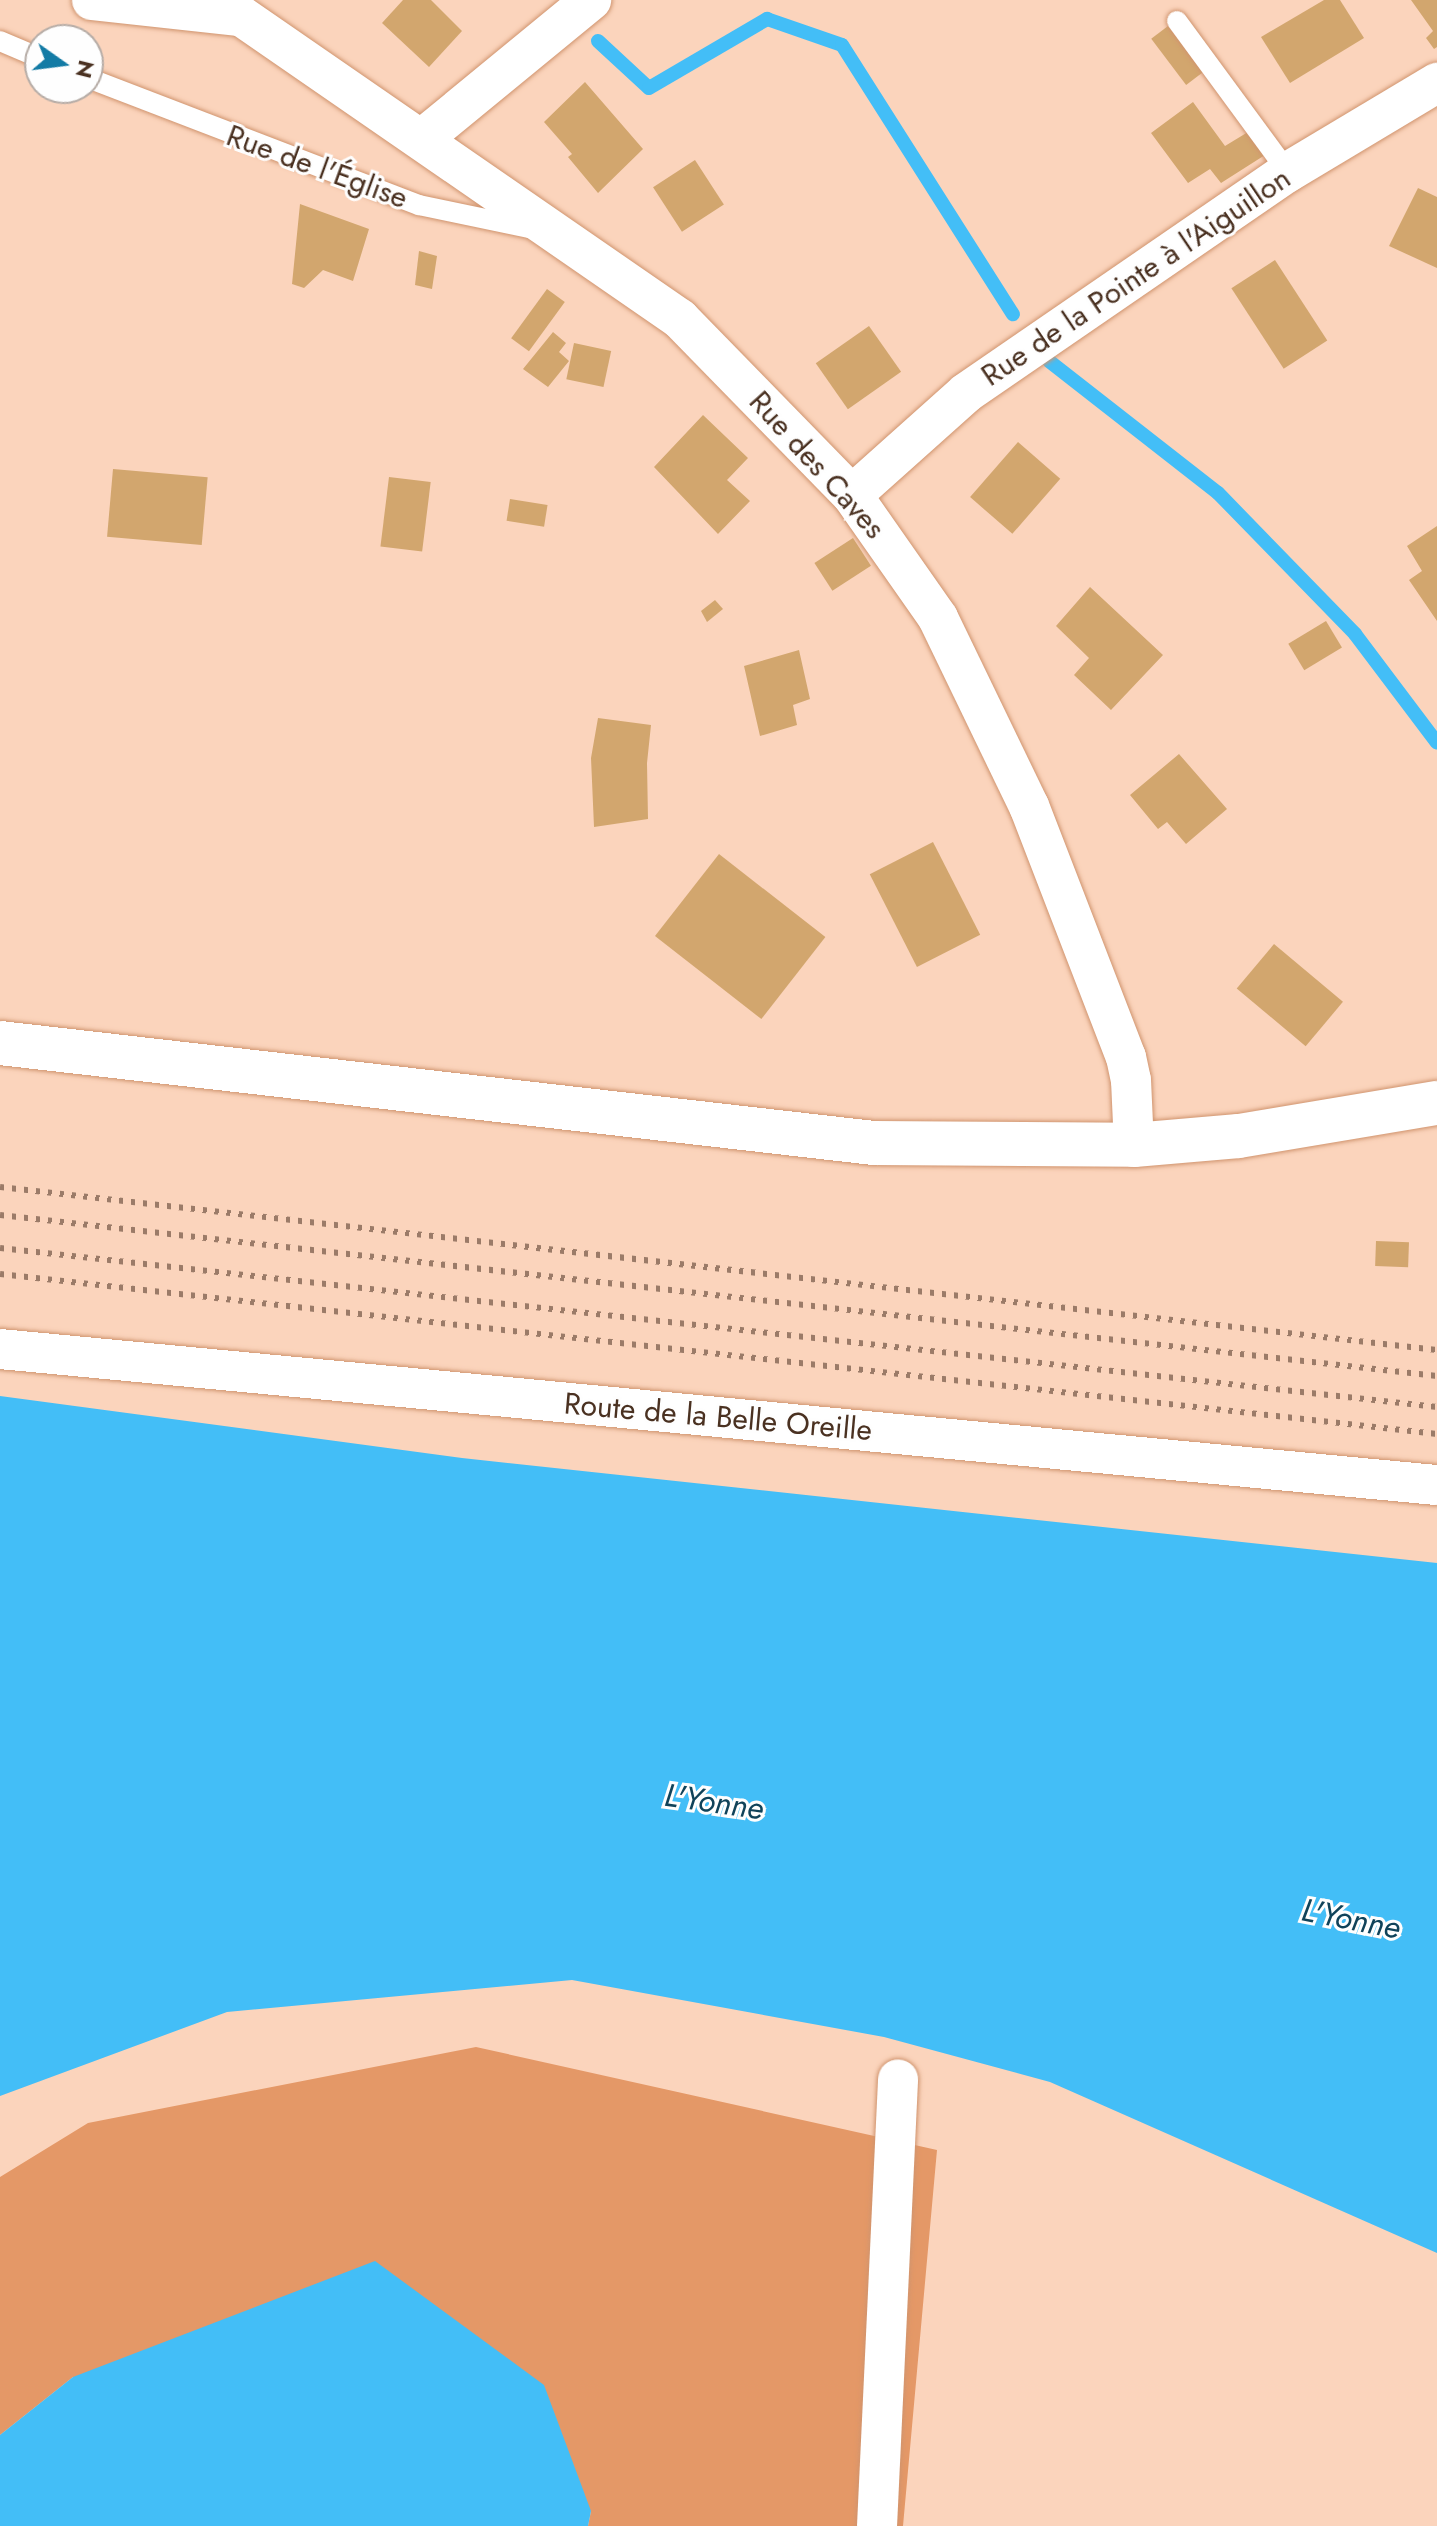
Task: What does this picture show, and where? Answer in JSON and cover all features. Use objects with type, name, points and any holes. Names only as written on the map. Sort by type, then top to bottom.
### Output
[{"type":"main road","points":[[0,1043],[874,1143],[1134,1145],[1239,1136],[1437,1103]]},
{"type":"street","points":[[92,0],[229,8]]},
{"type":"street","points":[[422,139],[591,0]]},
{"type":"street","name":"Rue des Caves","points":[[229,8],[680,319],[852,495],[938,618],[1029,806],[1126,1057],[1131,1080],[1134,1145]]},
{"type":"street","name":"Rue de la Pointe à l'Aiguillon","points":[[852,495],[966,393],[1288,172],[1437,83]]},
{"type":"street","name":"Route de la Belle Oreille","points":[[0,1349],[1437,1485]]},
{"type":"street","points":[[877,2526],[898,2079]]},
{"type":"lane","points":[[1177,21],[1288,172]]},
{"type":"lane","points":[[0,41],[24,51]]},
{"type":"lane","name":"Rue de l'Église","points":[[104,84],[419,205],[507,225],[554,231]]},
{"type":"shaded area","points":[[476,2047],[937,2150],[903,2526],[588,2526],[591,2511],[73,2377],[0,2435],[0,2177],[88,2123]]},
{"type":"water","name":"L'Yonne","points":[[0,1396],[462,1458],[1437,1563],[1437,2253],[1050,2082],[884,2037],[572,1980],[227,2012],[0,2096]]},
{"type":"water","points":[[375,2261],[544,2385],[591,2511],[588,2526],[0,2526],[0,2435],[73,2377]]},
{"type":"building","points":[[403,0],[431,0],[462,31],[429,67],[382,23]]},
{"type":"building","points":[[1324,0],[1340,0],[1364,38],[1290,83],[1261,37]]},
{"type":"building","points":[[1411,0],[1437,0],[1437,47],[1434,49],[1426,38],[1433,31]]},
{"type":"building","points":[[1168,26],[1203,72],[1186,85],[1151,39]]},
{"type":"building","points":[[585,82],[643,149],[598,193],[568,157],[572,154],[544,122]]},
{"type":"building","points":[[1193,102],[1225,146],[1248,132],[1265,155],[1221,183],[1210,169],[1188,183],[1151,133]]},
{"type":"building","points":[[695,160],[724,204],[682,232],[653,187]]},
{"type":"building","points":[[1418,188],[1437,197],[1437,268],[1389,246]]},
{"type":"building","points":[[300,204],[369,229],[353,281],[323,270],[304,288],[292,284]]},
{"type":"building","points":[[419,251],[437,256],[432,289],[415,285]]},
{"type":"building","points":[[1275,260],[1327,341],[1284,369],[1231,288]]},
{"type":"building","points":[[547,289],[565,302],[529,351],[511,338]]},
{"type":"building","points":[[869,326],[901,372],[848,409],[816,363]]},
{"type":"building","points":[[553,332],[566,343],[559,352],[569,361],[548,387],[523,369]]},
{"type":"building","points":[[574,343],[611,351],[603,387],[566,379]]},
{"type":"building","points":[[703,415],[748,458],[727,480],[750,501],[718,534],[654,467]]},
{"type":"building","points":[[1018,442],[1060,479],[1012,534],[970,497]]},
{"type":"building","points":[[113,469],[208,477],[202,545],[107,537]]},
{"type":"building","points":[[389,477],[431,482],[422,552],[380,546]]},
{"type":"building","points":[[510,499],[548,505],[544,527],[507,521]]},
{"type":"building","points":[[1437,526],[1437,621],[1409,580],[1422,571],[1407,546]]},
{"type":"building","points":[[853,538],[871,566],[832,591],[814,563]]},
{"type":"building","points":[[1090,587],[1163,655],[1111,710],[1074,675],[1089,658],[1056,626]]},
{"type":"building","points":[[715,600],[723,609],[707,622],[701,611]]},
{"type":"building","points":[[1326,621],[1342,648],[1304,670],[1288,644]]},
{"type":"building","points":[[799,650],[810,699],[793,705],[797,725],[760,736],[744,666]]},
{"type":"building","points":[[598,718],[651,725],[647,763],[648,819],[594,827],[591,758]]},
{"type":"building","points":[[1179,754],[1227,809],[1186,844],[1167,822],[1158,829],[1130,795]]},
{"type":"building","points":[[933,842],[980,935],[917,967],[870,874]]},
{"type":"building","points":[[719,854],[825,937],[761,1019],[655,936]]},
{"type":"building","points":[[1274,944],[1343,1002],[1306,1046],[1237,988]]},
{"type":"building","points":[[1376,1241],[1409,1242],[1408,1267],[1375,1266]]},
{"type":"waterway","points":[[598,41],[649,88],[767,19],[842,45],[1013,314]]},
{"type":"waterway","points":[[1049,361],[1218,493],[1355,634],[1437,743]]},
{"type":"railway","points":[[0,1187],[1437,1350]]},
{"type":"railway","points":[[0,1215],[1437,1376]]},
{"type":"railway","points":[[0,1248],[1437,1407]]},
{"type":"railway","points":[[0,1274],[1437,1434]]}]
